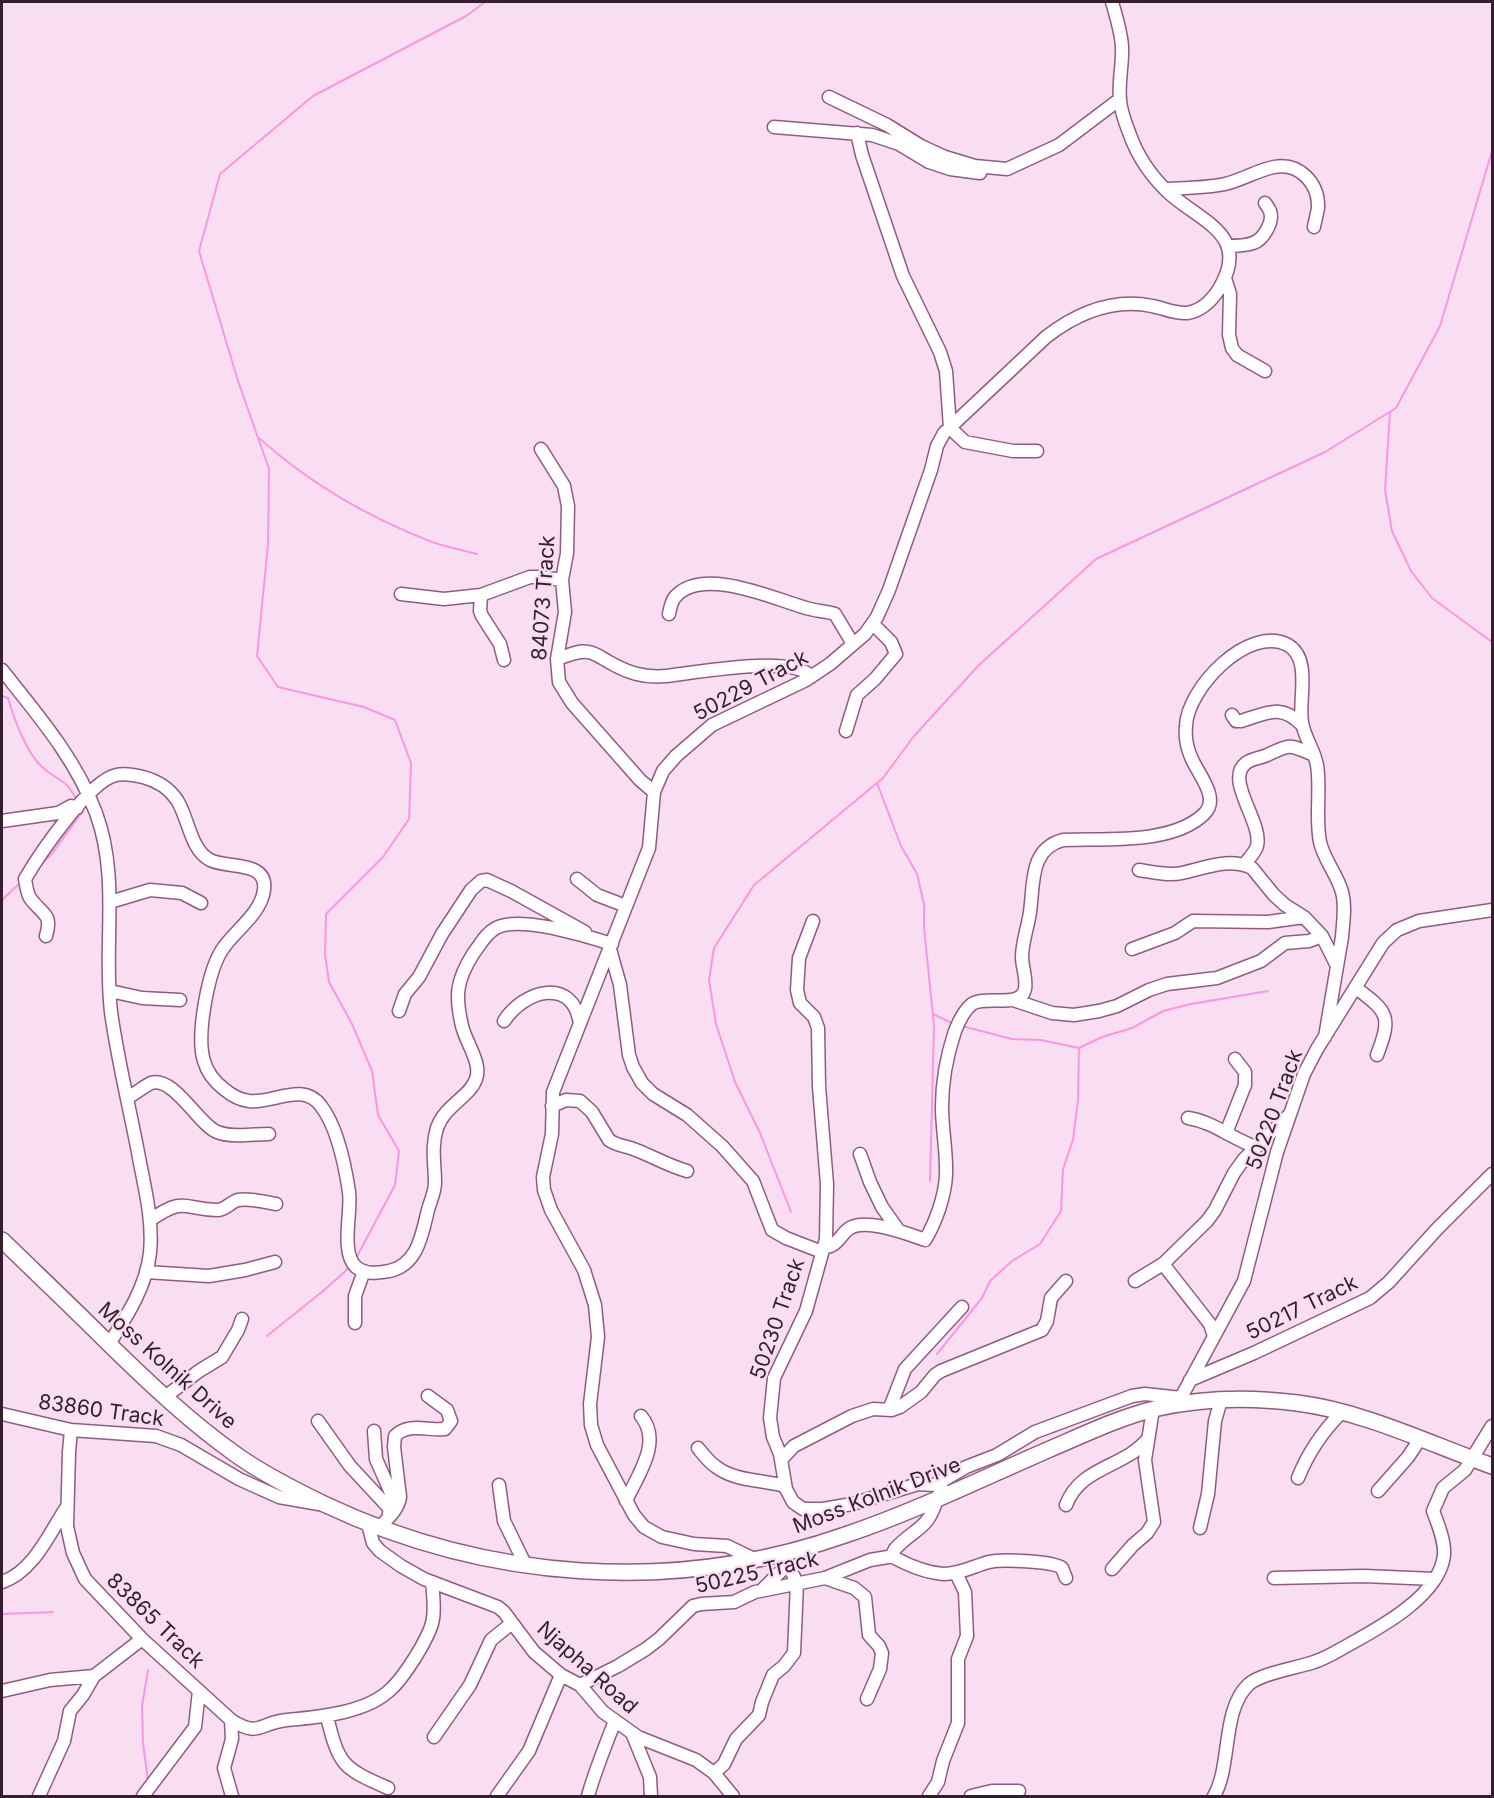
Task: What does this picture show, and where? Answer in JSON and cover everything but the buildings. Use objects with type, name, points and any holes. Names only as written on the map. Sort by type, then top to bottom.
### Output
[{"type":"main road","name":"Moss Kolnik Drive","points":[[2,1240],[191,1421],[259,1470],[326,1505],[381,1520],[430,1546],[526,1566],[582,1572],[639,1573],[696,1569],[756,1560],[786,1559],[849,1534],[940,1492],[1100,1427],[1179,1401],[1299,1403],[1341,1413],[1492,1466]]},
{"type":"street","points":[[1112,2],[1122,45],[1120,99],[1122,112],[1133,143],[1144,164],[1165,189],[1218,230],[1228,246],[1258,241],[1266,231],[1271,218],[1265,203]]},
{"type":"street","points":[[829,97],[888,125],[945,157],[975,166],[1006,169]]},
{"type":"street","points":[[774,127],[857,133],[887,139],[929,162],[950,169],[999,174],[1059,145],[1120,99]]},
{"type":"street","points":[[857,133],[862,155],[903,276],[943,361],[946,371],[950,428],[965,442],[976,445],[1013,451],[1037,451]]},
{"type":"street","points":[[1165,189],[1215,186],[1271,167],[1285,165],[1298,170],[1314,187],[1318,209],[1314,227]]},
{"type":"street","name":"50229 Track","points":[[756,1560],[727,1546],[694,1544],[662,1537],[651,1532],[637,1520],[626,1501],[597,1445],[591,1425],[591,1393],[598,1337],[592,1295],[584,1270],[551,1210],[544,1190],[543,1177],[552,1134],[554,1087],[651,842],[654,792],[663,771],[704,731],[728,716],[811,677],[830,664],[873,624],[889,590],[944,433],[1063,324],[1093,310],[1115,305],[1141,305],[1188,313],[1200,309],[1211,300],[1225,278],[1230,262],[1228,246]]},
{"type":"street","points":[[1225,278],[1230,294],[1229,335],[1232,348],[1237,355],[1266,371]]},
{"type":"street","name":"84073 Track","points":[[542,449],[552,464],[567,497],[567,553],[562,580],[565,612],[557,659],[558,677],[565,694],[640,780],[654,792]]},
{"type":"street","points":[[401,594],[444,599],[481,595],[530,578],[562,580]]},
{"type":"street","points":[[669,614],[675,597],[695,586],[710,584],[740,587],[804,608],[835,614],[853,644]]},
{"type":"street","points":[[481,595],[480,611],[500,644],[504,660]]},
{"type":"street","points":[[846,730],[856,695],[875,679],[896,654],[891,642],[873,624]]},
{"type":"street","points":[[1013,1000],[1022,996],[1025,988],[1022,950],[1031,909],[1032,878],[1044,850],[1064,840],[1110,839],[1173,831],[1196,820],[1208,810],[1210,800],[1206,787],[1190,756],[1186,724],[1194,699],[1220,665],[1238,652],[1254,645],[1271,642],[1288,645],[1296,653],[1302,667],[1300,708],[1302,725],[1317,767],[1320,843],[1342,893],[1343,920],[1325,1037]]},
{"type":"street","points":[[557,659],[589,652],[629,673],[651,677],[717,668],[747,667],[794,667],[807,671],[811,677]]},
{"type":"street","points":[[2,670],[60,746],[80,778],[105,843],[110,882],[110,991],[114,1031],[150,1220],[150,1255],[146,1272],[133,1304],[109,1344]]},
{"type":"street","points":[[1232,715],[1236,721],[1241,721],[1270,712],[1282,712],[1294,717],[1302,725]]},
{"type":"street","points":[[1244,865],[1254,852],[1258,835],[1257,826],[1242,793],[1240,781],[1242,767],[1249,761],[1286,746],[1299,747],[1314,755]]},
{"type":"street","points":[[46,936],[50,924],[48,918],[29,896],[25,879],[34,863],[77,808],[88,795],[113,775],[134,775],[159,783],[176,798],[195,843],[204,855],[217,863],[250,868],[261,874],[264,889],[259,902],[251,916],[221,950],[212,968],[201,1044],[203,1059],[211,1075],[221,1086],[242,1100],[262,1101],[304,1094],[319,1103],[334,1132],[347,1183],[350,1212],[348,1247],[353,1264],[364,1271],[375,1273],[396,1269],[411,1258],[420,1242],[435,1185],[432,1159],[436,1130],[445,1113],[477,1078],[477,1064],[464,1034],[457,993],[464,969],[479,946],[494,929],[517,922],[598,940]]},
{"type":"street","points":[[2,821],[58,813],[71,806],[77,808]]},
{"type":"street","points":[[1139,870],[1179,874],[1220,863],[1244,865],[1254,869],[1274,896],[1304,917],[1322,936],[1337,967]]},
{"type":"street","points":[[577,879],[597,895],[626,906]]},
{"type":"street","points":[[399,1011],[401,1000],[419,977],[442,934],[471,890],[481,881],[487,880],[511,891],[611,946],[620,985],[630,1055],[633,1067],[642,1083],[653,1094],[687,1115],[722,1146],[753,1181],[772,1230],[786,1238],[823,1249],[834,1245],[854,1226],[899,1231],[925,1240],[938,1209],[946,1181],[942,1104],[944,1073],[956,1029],[964,1013],[974,1003],[987,1000],[1013,1000],[1052,1013],[1074,1015],[1100,1011],[1167,984],[1217,978],[1261,961],[1285,943],[1309,941],[1322,936]]},
{"type":"street","points":[[110,902],[150,890],[182,893],[201,903]]},
{"type":"street","name":"50220 Track","points":[[1179,1401],[1246,1275],[1277,1152],[1304,1074],[1383,944],[1397,930],[1419,921],[1492,910]]},
{"type":"street","points":[[1132,949],[1175,933],[1193,921],[1268,922],[1304,917]]},
{"type":"street","name":"50230 Track","points":[[813,921],[799,958],[797,990],[800,1003],[814,1017],[818,1028],[820,1097],[827,1184],[823,1249],[806,1311],[774,1378],[771,1427],[781,1460],[785,1486],[793,1502],[800,1508],[823,1509],[866,1501],[918,1484],[940,1492]]},
{"type":"street","points":[[1356,988],[1384,1014],[1386,1032],[1377,1055]]},
{"type":"street","points":[[110,991],[138,998],[180,1000]]},
{"type":"street","points":[[504,1022],[516,1006],[526,999],[538,993],[550,992],[570,1000],[576,1008],[580,1024]]},
{"type":"street","points":[[1226,1133],[1243,1094],[1246,1079],[1243,1067],[1235,1059]]},
{"type":"street","points":[[127,1098],[138,1094],[149,1084],[160,1083],[173,1090],[214,1130],[232,1134],[269,1134]]},
{"type":"street","points":[[552,1106],[566,1100],[580,1101],[592,1112],[613,1143],[634,1149],[671,1167],[687,1171]]},
{"type":"street","points":[[1136,1281],[1163,1264],[1215,1210],[1244,1159],[1290,1115]]},
{"type":"street","points":[[1188,1118],[1203,1120],[1240,1142],[1256,1147]]},
{"type":"street","points":[[860,1154],[882,1207],[899,1231]]},
{"type":"street","name":"50217 Track","points":[[1190,1380],[1264,1349],[1370,1298],[1389,1282],[1437,1229],[1492,1174]]},
{"type":"street","points":[[150,1220],[165,1209],[175,1206],[188,1205],[220,1210],[242,1200],[276,1204]]},
{"type":"street","points":[[146,1272],[209,1276],[275,1262]]},
{"type":"street","points":[[1163,1264],[1210,1324],[1214,1336]]},
{"type":"street","points":[[355,1323],[354,1302],[364,1271]]},
{"type":"street","points":[[781,1460],[794,1446],[843,1420],[873,1408],[889,1410],[897,1408],[914,1397],[941,1371],[1042,1330],[1047,1321],[1051,1298],[1066,1281]]},
{"type":"street","points":[[889,1410],[905,1369],[962,1307]]},
{"type":"street","points":[[165,1397],[222,1357],[242,1319]]},
{"type":"street","points":[[1066,1578],[1062,1568],[1056,1564],[1007,1560],[988,1562],[956,1573],[943,1574],[903,1562],[894,1556],[894,1551],[896,1546],[929,1519],[940,1492],[966,1467],[997,1455],[1035,1432],[1132,1396],[1145,1394],[1179,1401]]},
{"type":"street","points":[[381,1520],[399,1505],[395,1436],[400,1431],[409,1428],[445,1429],[451,1421],[447,1410],[428,1396]]},
{"type":"street","points":[[1200,1528],[1208,1494],[1215,1421],[1221,1400]]},
{"type":"street","points":[[1112,1569],[1147,1533],[1154,1522],[1145,1466],[1147,1440],[1154,1409]]},
{"type":"street","points":[[1298,1478],[1311,1450],[1331,1422],[1341,1413]]},
{"type":"street","name":"83860 Track","points":[[2,1414],[72,1430],[156,1436],[181,1445],[239,1479],[279,1497],[326,1505]]},
{"type":"street","points":[[626,1501],[642,1471],[650,1445],[650,1428],[641,1416]]},
{"type":"street","points":[[318,1421],[350,1466],[381,1520]]},
{"type":"street","points":[[1214,1797],[1221,1778],[1234,1711],[1249,1685],[1269,1675],[1317,1661],[1375,1631],[1404,1611],[1435,1579],[1444,1555],[1440,1529],[1433,1511],[1443,1488],[1465,1470],[1492,1426]]},
{"type":"street","name":"83865 Track","points":[[72,1430],[69,1452],[68,1505],[70,1542],[85,1579],[141,1639],[231,1719]]},
{"type":"street","points":[[374,1431],[376,1459],[391,1493],[381,1520]]},
{"type":"street","points":[[1378,1491],[1408,1457],[1420,1439]]},
{"type":"street","points":[[1066,1505],[1072,1490],[1083,1481],[1097,1470],[1137,1451],[1147,1440]]},
{"type":"street","points":[[698,1448],[712,1465],[720,1470],[732,1475],[785,1486]]},
{"type":"street","points":[[499,1485],[504,1521],[526,1566]]},
{"type":"street","points":[[2,1582],[19,1574],[27,1565],[68,1505]]},
{"type":"street","name":"Njapha Road","points":[[381,1520],[373,1543],[380,1551],[408,1570],[432,1582],[492,1604],[504,1612],[534,1652],[561,1675],[580,1685],[603,1712],[632,1733],[655,1745],[688,1756],[714,1773],[733,1797]]},
{"type":"street","name":"50225 Track","points":[[580,1685],[618,1666],[659,1640],[693,1606],[734,1602],[747,1594],[825,1578],[870,1560],[894,1556]]},
{"type":"street","points":[[714,1773],[724,1764],[736,1739],[759,1715],[773,1675],[794,1653],[797,1583],[786,1559],[763,1590]]},
{"type":"street","points":[[929,1797],[938,1782],[943,1761],[958,1723],[958,1659],[967,1636],[965,1594],[956,1573]]},
{"type":"street","points":[[1274,1578],[1364,1576],[1435,1579]]},
{"type":"street","points":[[825,1578],[854,1588],[865,1597],[869,1635],[882,1653],[880,1669],[867,1699]]},
{"type":"street","points":[[231,1719],[245,1729],[251,1729],[279,1721],[327,1717],[379,1699],[399,1681],[433,1625],[435,1604],[432,1582]]},
{"type":"street","points":[[434,1737],[470,1685],[491,1640],[512,1623]]},
{"type":"street","points":[[39,1797],[64,1741],[70,1711],[94,1676],[141,1639]]},
{"type":"street","points":[[497,1797],[529,1751],[561,1675]]},
{"type":"street","points":[[2,1691],[50,1680],[94,1676]]},
{"type":"street","points":[[143,1797],[195,1727],[199,1692]]},
{"type":"street","points":[[327,1717],[337,1751],[345,1766],[388,1788]]},
{"type":"street","points":[[231,1719],[232,1739],[224,1768],[232,1797]]},
{"type":"street","points":[[588,1797],[594,1773],[599,1766],[615,1721]]},
{"type":"street","points":[[632,1733],[650,1777],[651,1797]]},
{"type":"street","points":[[971,1797],[992,1791],[1019,1791]]},
{"type":"waterway","points":[[355,1260],[395,1185],[399,1151],[378,1115],[372,1071],[352,1024],[329,982],[325,954],[326,914],[383,857],[409,819],[411,763],[395,720],[364,707],[278,687],[257,656],[268,544],[269,469],[238,381],[199,251],[220,174],[313,96],[466,16],[485,2]]},
{"type":"waterway","points":[[791,1212],[760,1133],[735,1082],[716,1024],[709,980],[714,948],[754,885],[883,778],[914,736],[979,665],[1096,559],[1325,452],[1396,408],[1440,326],[1492,151]]},
{"type":"waterway","points":[[1390,412],[1385,490],[1392,531],[1411,571],[1432,598],[1492,642]]},
{"type":"waterway","points":[[259,438],[298,470],[363,510],[432,542],[477,554]]},
{"type":"waterway","points":[[2,696],[8,698],[21,735],[36,761],[47,772],[65,783],[76,799]]},
{"type":"waterway","points":[[877,783],[901,846],[917,874],[924,904],[924,928],[934,1026],[930,1181]]},
{"type":"waterway","points":[[40,865],[51,855],[83,811]]},
{"type":"waterway","points":[[2,903],[3,899],[20,883]]},
{"type":"waterway","points":[[962,1026],[1012,1039],[1041,1040],[1079,1048],[1102,1037],[1132,1028],[1163,1011],[1268,991]]},
{"type":"waterway","points":[[933,1014],[954,1024]]},
{"type":"waterway","points":[[937,1354],[982,1298],[990,1281],[1012,1261],[1040,1244],[1061,1211],[1063,1169],[1073,1140],[1078,1100],[1079,1048]]},
{"type":"waterway","points":[[267,1336],[350,1267]]},
{"type":"waterway","points":[[2,1614],[53,1612]]},
{"type":"waterway","points":[[148,1670],[142,1706],[143,1743],[148,1781]]}]
